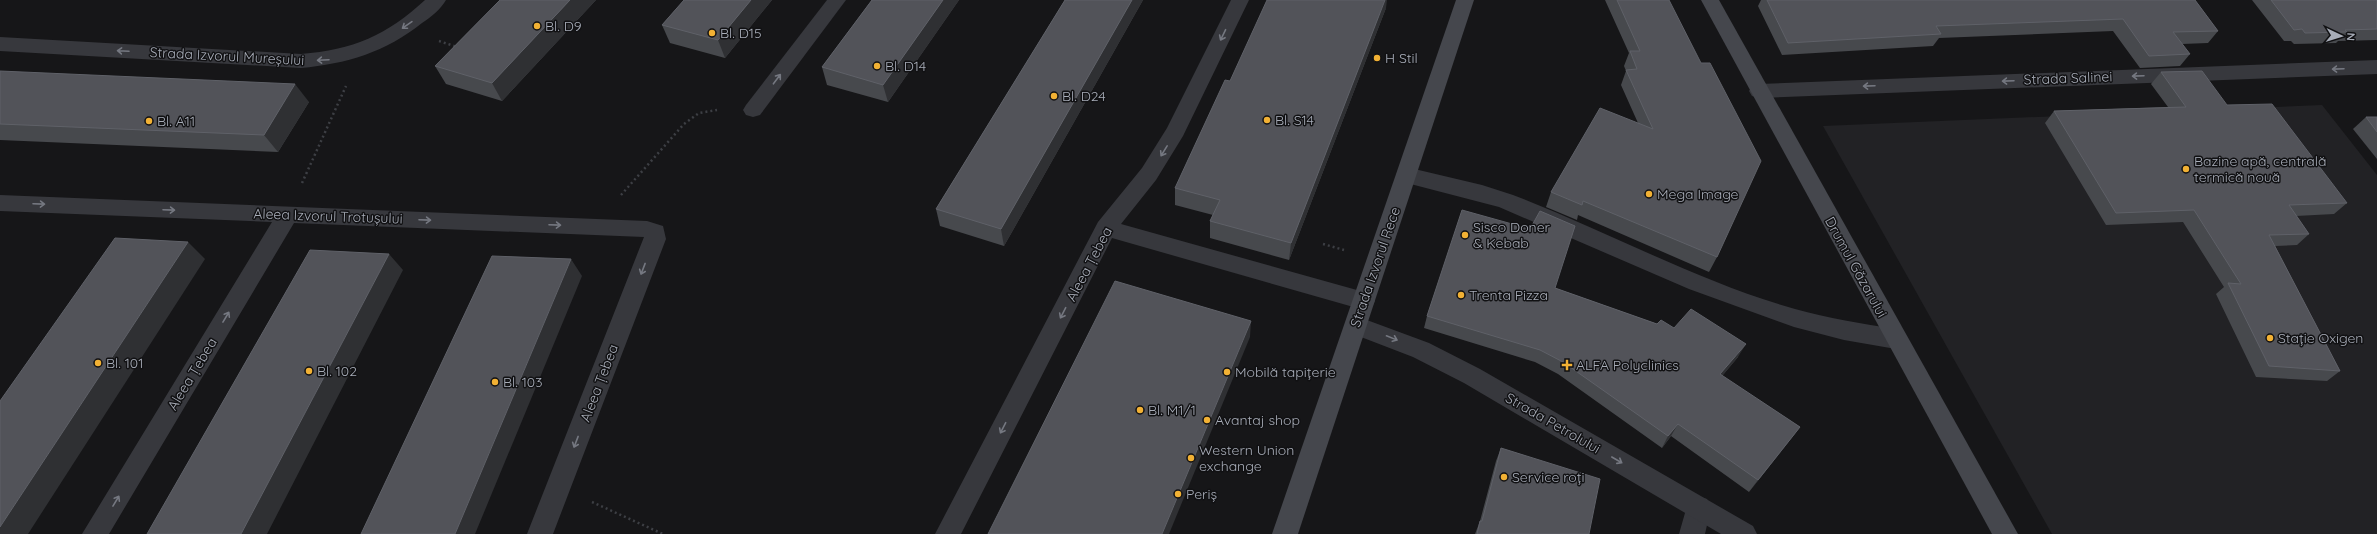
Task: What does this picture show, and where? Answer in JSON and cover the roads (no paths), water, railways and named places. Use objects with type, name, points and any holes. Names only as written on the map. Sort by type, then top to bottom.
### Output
[{"type":"street","name":"Strada Izvorul Mureșului","points":[[0,44],[301,61],[328,60],[361,52],[410,23],[437,0]]},
{"type":"street","points":[[753,110],[837,0]]},
{"type":"street","name":"Aleea Țebea","points":[[948,534],[1106,228],[1149,174],[1176,131],[1240,0]]},
{"type":"street","name":"Strada Izvorul Rece","points":[[1285,534],[1466,0]]},
{"type":"street","name":"Drumul Găzarului","points":[[1710,0],[2004,534]]},
{"type":"street","name":"Strada Salinei","points":[[1759,91],[2377,67]]},
{"type":"street","points":[[1406,176],[1505,200],[1789,318],[1831,329],[1896,339]]},
{"type":"street","name":"Aleea Izvorul Trotușului","points":[[0,203],[647,229],[655,232]]},
{"type":"street","name":"Aleea Țebea","points":[[95,534],[288,214]]},
{"type":"street","points":[[1106,228],[1364,301]]},
{"type":"street","name":"Aleea Țebea","points":[[540,534],[655,239],[655,232]]},
{"type":"street","name":"Strada Petrolului","points":[[1356,325],[1421,350],[1472,376],[1744,534]]},
{"type":"street","points":[[1692,534],[1698,507]]},
{"type":"place","name":"Bl. D9","points":[[537,26]]},
{"type":"place","name":"Bl. D15","points":[[712,33]]},
{"type":"place","name":"H Stil","points":[[1377,58]]},
{"type":"place","name":"Bl. D14","points":[[877,66]]},
{"type":"place","name":"Bl. D24","points":[[1054,96]]},
{"type":"place","name":"Bl. S14","points":[[1267,120]]},
{"type":"place","name":"Bl. A11","points":[[149,121]]},
{"type":"place","name":"Bazine apă, centrală termică nouă","points":[[2186,169]]},
{"type":"place","name":"Mega Image","points":[[1649,194]]},
{"type":"place","name":"Sisco Doner & Kebab","points":[[1465,235]]},
{"type":"place","name":"Trenta Pizza","points":[[1461,295]]},
{"type":"place","name":"Stație Oxigen","points":[[2270,338]]},
{"type":"place","name":"Bl. 101","points":[[98,363]]},
{"type":"place","name":"ALFA Polyclinics","points":[[1567,365]]},
{"type":"place","name":"Bl. 102","points":[[309,371]]},
{"type":"place","name":"Mobilă tapițerie","points":[[1227,372]]},
{"type":"place","name":"Bl. 103","points":[[495,382]]},
{"type":"place","name":"Bl. M1/1","points":[[1140,410]]},
{"type":"place","name":"Avantaj shop","points":[[1207,420]]},
{"type":"place","name":"Western Union exchange","points":[[1191,458]]},
{"type":"place","name":"Service roți","points":[[1504,477]]},
{"type":"place","name":"Periș","points":[[1178,494]]}]
